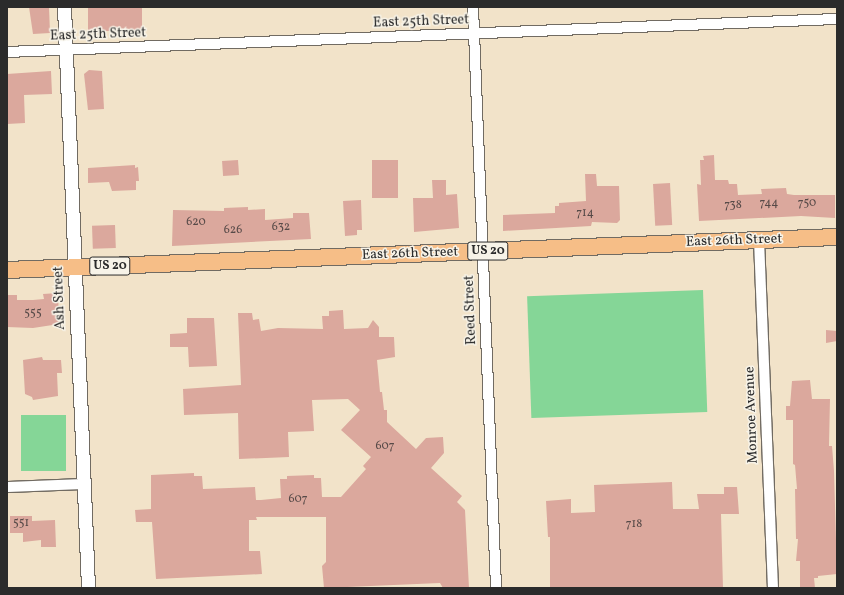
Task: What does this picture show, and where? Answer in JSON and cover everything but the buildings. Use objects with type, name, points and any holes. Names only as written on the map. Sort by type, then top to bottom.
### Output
[{"type":"main road","name":"East 26th Street","points":[[7,270],[837,237]]},
{"type":"street","name":"Ash Street","points":[[64,7],[88,588]]},
{"type":"street","name":"Reed Street","points":[[473,7],[496,588]]},
{"type":"street","name":"East 25th Street","points":[[7,52],[837,19]]},
{"type":"street","name":"Monroe Avenue","points":[[759,240],[773,588]]},
{"type":"street","points":[[7,487],[84,484]]},
{"type":"green space","points":[[703,290],[707,412],[531,418],[527,296]]},
{"type":"green space","points":[[21,415],[66,415],[66,471],[21,471]]}]
